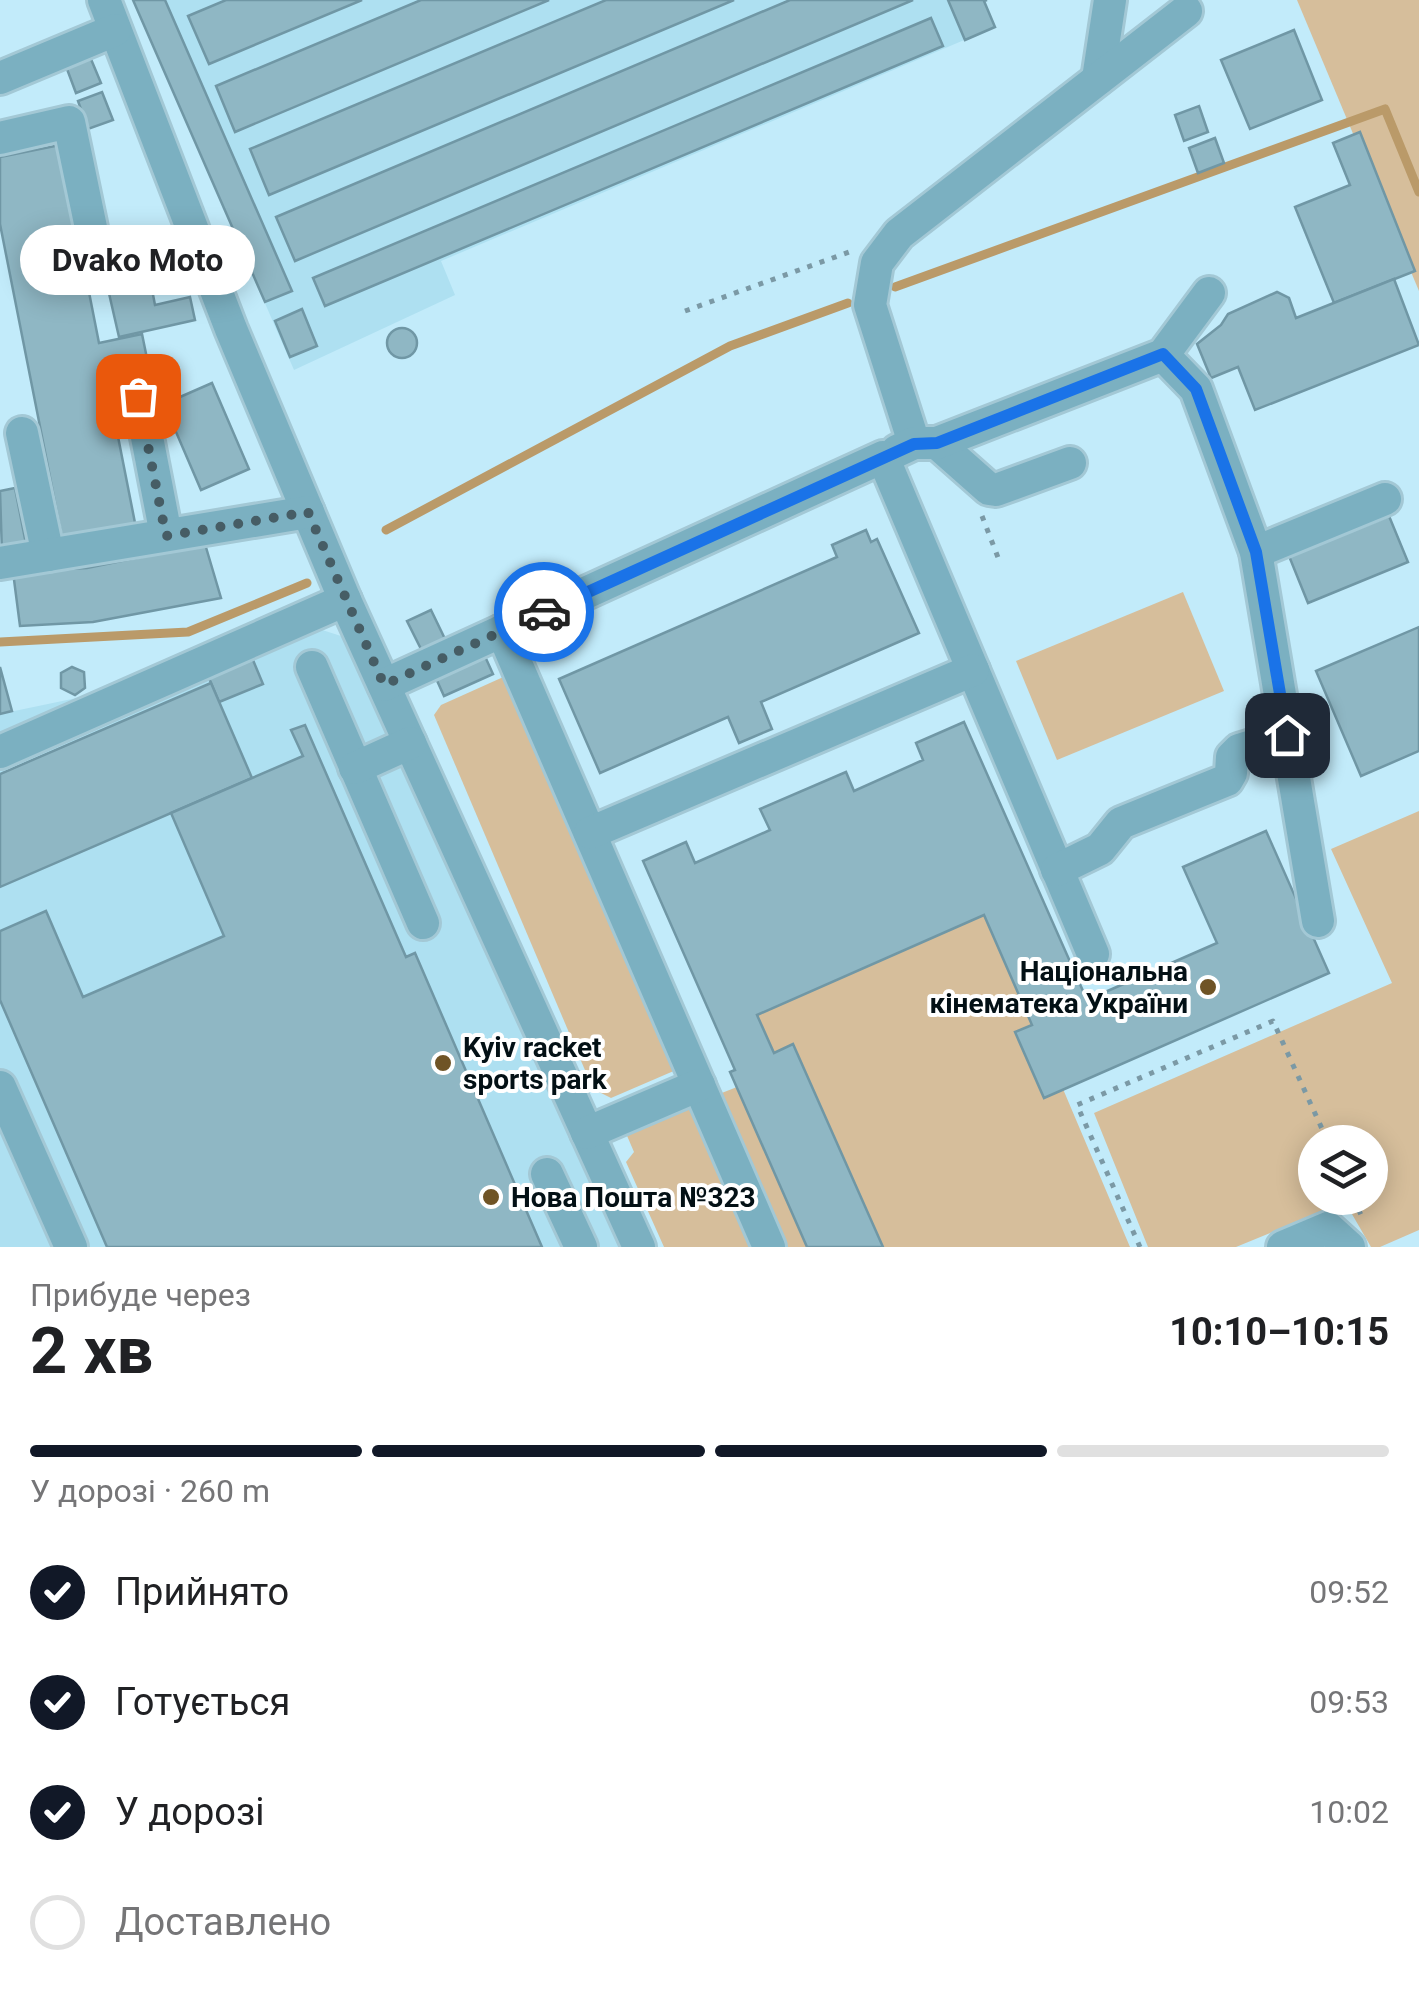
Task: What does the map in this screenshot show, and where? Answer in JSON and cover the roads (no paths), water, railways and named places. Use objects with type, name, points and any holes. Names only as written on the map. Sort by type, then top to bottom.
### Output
[{"type":"lane","points":[[1098,79],[1110,0]]},
{"type":"lane","points":[[1070,464],[996,490],[981,485],[926,443],[870,305],[877,263],[898,234],[1186,11]]},
{"type":"lane","points":[[0,78],[110,15],[308,512],[639,1247]]},
{"type":"lane","points":[[0,138],[69,122],[100,271],[204,259]]},
{"type":"lane","points":[[384,685],[883,456],[1163,354],[1209,294]]},
{"type":"lane","points":[[1163,354],[1196,389],[1256,552],[1318,921]]},
{"type":"lane","points":[[138,396],[166,536]]},
{"type":"lane","points":[[22,433],[48,556]]},
{"type":"lane","points":[[883,456],[1093,954]]},
{"type":"lane","points":[[1256,552],[1385,499]]},
{"type":"lane","points":[[0,563],[308,512]]},
{"type":"lane","points":[[0,752],[346,600]]},
{"type":"lane","points":[[502,631],[769,1247]]},
{"type":"lane","points":[[312,668],[423,923]]},
{"type":"lane","points":[[590,833],[973,670]]},
{"type":"lane","points":[[1057,870],[1100,849],[1122,823],[1227,780],[1232,757],[1240,750],[1287,735]]},
{"type":"lane","points":[[355,768],[410,743]]},
{"type":"lane","points":[[587,1132],[699,1086]]},
{"type":"lane","points":[[0,1087],[72,1247]]},
{"type":"lane","points":[[547,1174],[581,1247]]},
{"type":"lane","points":[[1284,1247],[1328,1228],[1349,1247]]},
{"type":"waterway","points":[[895,287],[1385,109],[1419,192]]},
{"type":"waterway","points":[[386,530],[730,346],[848,303]]},
{"type":"waterway","points":[[0,642],[188,632],[307,583]]},
{"type":"place","name":"Dvako Moto","points":[[138,396]]},
{"type":"place","name":"Національна кінематека України","points":[[1208,987]]},
{"type":"place","name":"Kyiv racket sports park","points":[[443,1063]]},
{"type":"place","name":"Нова Пошта №323","points":[[491,1197]]}]
